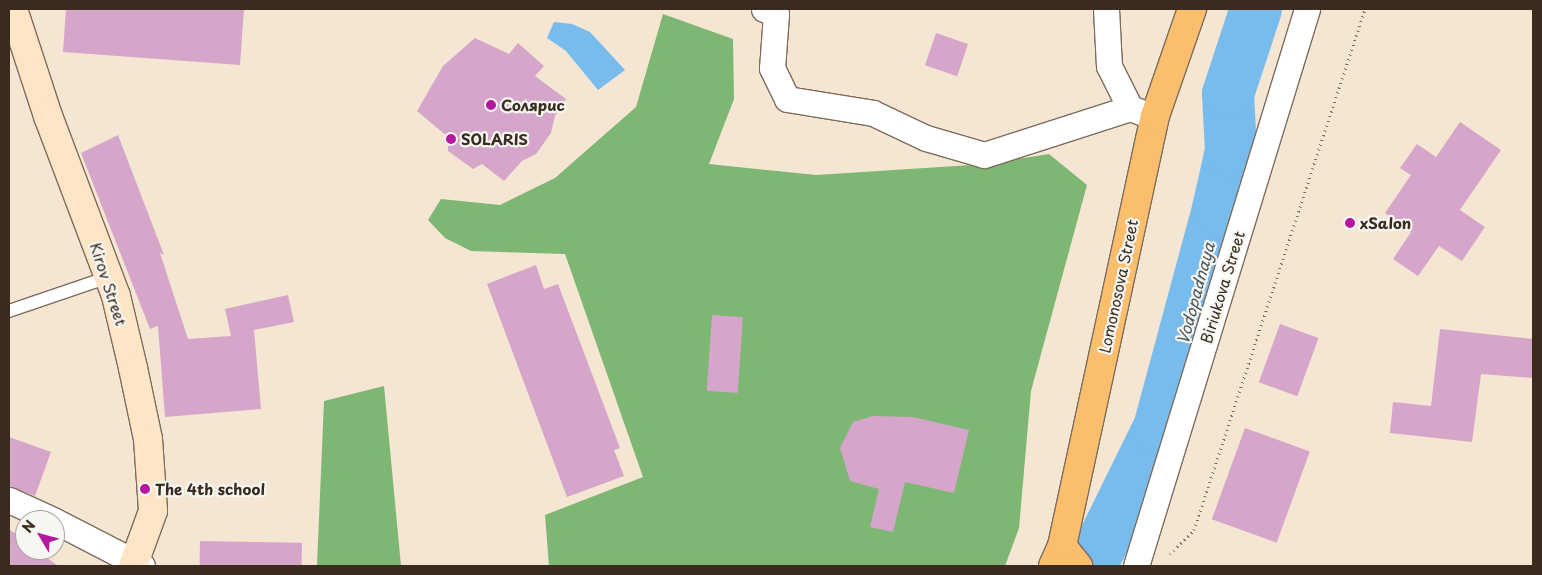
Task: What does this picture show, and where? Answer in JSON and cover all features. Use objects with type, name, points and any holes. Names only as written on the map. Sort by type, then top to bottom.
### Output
[{"type":"main road","name":"Kirov Street","points":[[13,9],[108,277],[133,368],[148,439],[153,511],[137,565]]},
{"type":"main road","name":"Lomonosova Street","points":[[1064,560],[1142,112],[1192,9]]},
{"type":"street","points":[[764,9],[776,14],[772,68],[787,99],[873,113],[926,138],[984,155],[1142,112],[1109,66],[1106,9]]},
{"type":"street","name":"Biriukova Street","points":[[1136,566],[1307,9]]},
{"type":"street","points":[[9,500],[30,510]]},
{"type":"street","points":[[65,527],[137,565]]},
{"type":"lane","points":[[9,311],[108,277]]},
{"type":"path","points":[[1162,561],[1194,530],[1365,9]]},
{"type":"green space","points":[[663,14],[733,39],[734,99],[709,164],[816,175],[987,164],[1049,154],[1087,185],[1031,391],[1019,528],[1005,566],[549,566],[545,515],[643,477],[565,254],[471,251],[445,238],[428,220],[441,199],[500,205],[555,178],[636,107]]},
{"type":"green space","points":[[384,386],[401,566],[317,566],[324,401]]},
{"type":"water","points":[[554,22],[572,24],[590,32],[625,70],[598,90],[566,51],[547,38]]},
{"type":"building","points":[[66,9],[244,9],[240,65],[63,52]]},
{"type":"building","points":[[936,33],[968,44],[957,76],[925,65]]},
{"type":"building","name":"Солярис","points":[[475,38],[509,54],[518,43],[544,66],[535,76],[566,99],[555,116],[551,133],[536,154],[522,161],[504,181],[482,164],[473,169],[448,151],[448,137],[417,111],[443,66]]},
{"type":"building","points":[[1460,122],[1501,150],[1460,210],[1485,227],[1462,261],[1439,246],[1418,276],[1393,259],[1411,232],[1385,213],[1411,175],[1400,168],[1417,144],[1436,157]]},
{"type":"building","points":[[118,135],[164,255],[160,253],[188,339],[231,336],[225,309],[288,295],[294,322],[254,330],[261,409],[165,417],[158,326],[150,329],[81,153]]},
{"type":"building","points":[[536,265],[544,289],[558,284],[620,448],[614,450],[624,476],[567,497],[487,284]]},
{"type":"building","points":[[712,315],[743,317],[738,393],[707,391]]},
{"type":"building","points":[[1280,324],[1319,338],[1297,396],[1259,382]]},
{"type":"building","points":[[1440,329],[1533,339],[1533,378],[1481,374],[1472,442],[1390,433],[1393,402],[1431,406]]},
{"type":"building","points":[[873,416],[913,417],[969,430],[954,493],[905,482],[893,532],[870,527],[879,489],[850,481],[840,448],[853,422]]},
{"type":"building","points":[[1245,428],[1310,452],[1277,543],[1212,519]]},
{"type":"building","points":[[9,437],[51,452],[35,496],[9,486]]},
{"type":"building","points":[[9,529],[15,534],[15,560],[50,560],[58,566],[9,566]]},
{"type":"building","points":[[200,541],[302,543],[302,566],[200,566]]},
{"type":"waterway","name":"Vodopadnaya","points":[[1091,566],[1159,428],[1218,209],[1231,151],[1228,94],[1256,9]]},
{"type":"place","name":"Солярис","points":[[491,105]]},
{"type":"place","name":"SOLARIS","points":[[451,139]]},
{"type":"place","name":"xSalon","points":[[1350,223]]},
{"type":"place","name":"The 4th school","points":[[145,489]]}]
